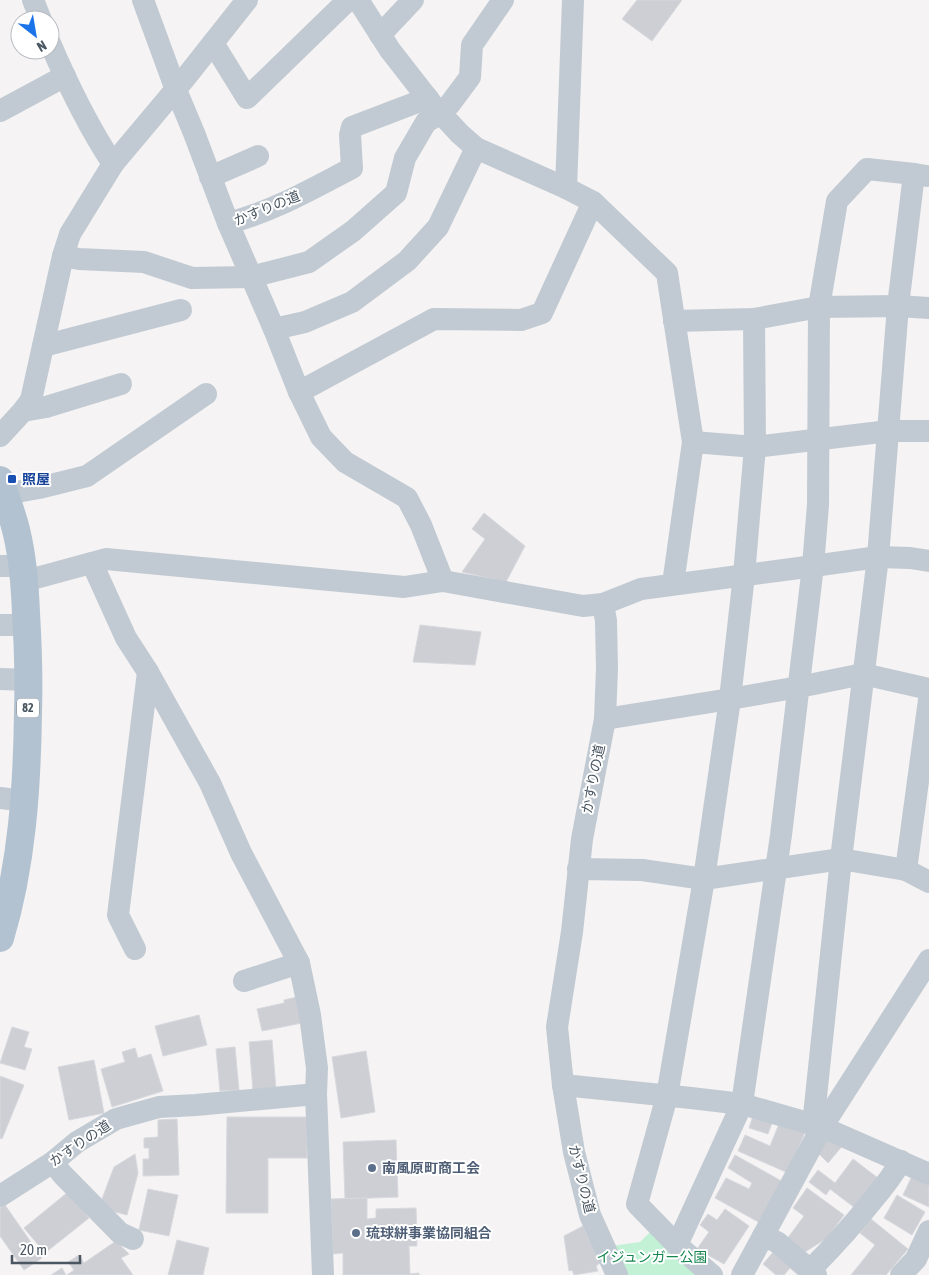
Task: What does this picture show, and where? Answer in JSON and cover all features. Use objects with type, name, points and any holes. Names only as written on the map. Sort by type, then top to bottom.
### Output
[{"type":"main road","name":"82","points":[[0,938],[19,852],[12,799],[28,746],[29,680],[27,626],[16,571],[17,535],[2,490]]},
{"type":"street","points":[[143,0],[228,223]]},
{"type":"street","points":[[0,436],[31,400],[70,234],[114,164],[176,90],[247,0]]},
{"type":"street","points":[[213,43],[247,98],[348,0]]},
{"type":"street","points":[[358,0],[380,35],[434,105],[460,134],[476,148],[593,202],[667,273],[693,442],[673,584]]},
{"type":"street","points":[[380,35],[413,0]]},
{"type":"street","points":[[434,105],[450,104],[470,77],[472,45],[502,0]]},
{"type":"street","points":[[566,188],[572,2],[574,0]]},
{"type":"street","points":[[57,60],[100,144],[114,164]]},
{"type":"street","points":[[0,111],[64,76]]},
{"type":"street","points":[[64,256],[79,259],[144,262],[192,278],[251,277],[309,262],[353,231],[396,193],[405,158],[434,105]]},
{"type":"street","name":"かすりの道","points":[[434,105],[352,127],[350,135],[352,168],[288,202],[243,220],[228,223],[321,437],[346,462],[407,498],[421,525],[443,581]]},
{"type":"street","points":[[274,329],[305,322],[352,302],[407,261],[438,227],[476,148]]},
{"type":"street","points":[[210,177],[258,156]]},
{"type":"street","points":[[677,1245],[742,1104],[782,825],[813,566],[818,505],[818,307],[837,201],[867,169],[922,175],[898,306],[878,557],[841,859],[817,1126]]},
{"type":"street","points":[[300,392],[434,320],[521,320],[542,312],[593,202]]},
{"type":"street","points":[[674,321],[754,319],[818,307],[898,306],[929,308]]},
{"type":"street","points":[[44,346],[181,310]]},
{"type":"street","points":[[712,1275],[677,1245],[637,1204],[668,1096],[704,879],[730,699],[744,575],[755,447],[754,319]]},
{"type":"street","points":[[23,411],[46,407],[121,384]]},
{"type":"street","points":[[2,490],[39,488],[87,476],[206,394]]},
{"type":"street","points":[[693,442],[755,447],[889,430],[929,431]]},
{"type":"street","points":[[16,571],[92,563],[106,559],[404,587],[443,581],[583,606],[603,604],[641,589],[878,557],[910,558],[929,561]]},
{"type":"street","points":[[92,563],[126,638],[148,672],[210,783],[242,853],[299,963],[310,1015],[317,1068],[316,1094],[323,1275]]},
{"type":"street","name":"かすりの道","points":[[603,604],[606,621],[607,668],[605,719],[582,839],[572,932],[557,1027],[562,1085],[574,1152],[590,1214],[617,1275]]},
{"type":"street","points":[[0,625],[27,626]]},
{"type":"street","points":[[135,949],[118,915],[148,672]]},
{"type":"street","points":[[605,719],[799,687],[863,674],[929,689]]},
{"type":"street","points":[[0,679],[29,680]]},
{"type":"street","points":[[906,870],[929,700]]},
{"type":"street","points":[[578,869],[642,870],[704,879],[841,859],[906,870],[929,882]]},
{"type":"street","points":[[742,1275],[817,1126],[929,960]]},
{"type":"street","points":[[244,981],[299,963]]},
{"type":"street","points":[[562,1085],[742,1104],[817,1126],[929,1174]]},
{"type":"street","name":"かすりの道","points":[[0,1196],[53,1162],[77,1142],[116,1119],[159,1107],[316,1094]]},
{"type":"street","points":[[763,1236],[776,1242],[813,1272],[856,1222],[902,1161]]},
{"type":"street","points":[[53,1162],[62,1174],[120,1233],[133,1239]]},
{"type":"street","points":[[902,1275],[916,1259],[929,1231]]},
{"type":"green space","name":"イジュンガー公園","points":[[651,1231],[699,1275],[625,1275],[612,1246],[640,1242]]},
{"type":"building","points":[[637,0],[682,0],[652,41],[622,19]]},
{"type":"building","points":[[484,513],[525,546],[506,582],[462,572],[485,539],[472,529]]},
{"type":"building","points":[[420,625],[481,632],[475,665],[413,662]]},
{"type":"building","points":[[297,997],[302,1023],[262,1031],[257,1009],[284,1003],[284,1000]]},
{"type":"building","points":[[199,1015],[207,1045],[163,1056],[155,1026]]},
{"type":"building","points":[[12,1027],[29,1032],[24,1047],[32,1049],[25,1070],[0,1063]]},
{"type":"building","points":[[272,1040],[276,1089],[253,1091],[249,1042]]},
{"type":"building","points":[[235,1047],[239,1090],[220,1091],[216,1049]]},
{"type":"building","points":[[135,1048],[138,1058],[151,1054],[163,1091],[112,1107],[101,1069],[125,1062],[122,1052]]},
{"type":"building","points":[[366,1051],[375,1112],[341,1118],[332,1057]]},
{"type":"building","points":[[94,1060],[104,1113],[69,1120],[58,1067]]},
{"type":"building","points":[[0,1076],[24,1085],[2,1139],[0,1138]]},
{"type":"building","points":[[754,1113],[773,1120],[768,1134],[749,1128]]},
{"type":"building","points":[[227,1117],[307,1117],[307,1158],[268,1158],[268,1213],[226,1213]]},
{"type":"building","points":[[177,1119],[179,1175],[143,1176],[143,1159],[149,1159],[149,1148],[144,1148],[144,1138],[158,1137],[158,1120]]},
{"type":"building","points":[[781,1119],[806,1130],[788,1173],[738,1151],[745,1135],[770,1146]]},
{"type":"building","points":[[826,1137],[844,1144],[828,1163],[819,1154]]},
{"type":"building","points":[[396,1140],[398,1197],[345,1199],[343,1142]]},
{"type":"building","points":[[135,1154],[138,1173],[127,1215],[111,1211],[102,1199],[114,1167]]},
{"type":"building","points":[[735,1155],[785,1183],[762,1224],[715,1198],[726,1178],[749,1189],[752,1183],[728,1168]]},
{"type":"building","points":[[853,1159],[878,1178],[855,1208],[830,1189],[826,1195],[809,1182],[818,1170],[835,1183]]},
{"type":"building","points":[[913,1174],[929,1182],[929,1207],[903,1195]]},
{"type":"building","points":[[807,1188],[844,1215],[827,1238],[805,1252],[787,1239],[804,1216],[793,1208]]},
{"type":"building","points":[[148,1189],[178,1195],[169,1236],[139,1230]]},
{"type":"building","points":[[68,1192],[89,1218],[45,1253],[24,1228]]},
{"type":"building","points":[[897,1195],[925,1212],[912,1235],[884,1218]]},
{"type":"building","points":[[367,1198],[367,1219],[376,1218],[376,1209],[416,1208],[417,1246],[409,1246],[410,1274],[419,1273],[419,1275],[343,1275],[343,1253],[333,1254],[331,1199]]},
{"type":"building","points":[[5,1205],[42,1258],[24,1270],[0,1236],[0,1208]]},
{"type":"building","points":[[725,1209],[749,1226],[724,1264],[697,1249],[709,1232],[700,1225],[708,1214],[717,1220]]},
{"type":"building","points":[[871,1219],[908,1249],[886,1275],[851,1275],[875,1245],[860,1233]]},
{"type":"building","points":[[583,1226],[600,1263],[596,1266],[598,1271],[574,1275],[572,1270],[569,1271],[564,1236]]},
{"type":"building","points":[[177,1240],[209,1248],[203,1275],[168,1275]]},
{"type":"building","points":[[116,1241],[129,1254],[121,1258],[133,1275],[67,1275],[74,1270],[68,1262],[79,1255],[84,1263]]},
{"type":"building","points":[[775,1250],[801,1273],[798,1275],[790,1268],[784,1275],[776,1275],[763,1264]]},
{"type":"building","points":[[62,1268],[66,1275],[51,1275]]},
{"type":"place","name":"照屋","points":[[12,479]]},
{"type":"place","name":"南風原町商工会","points":[[372,1168]]},
{"type":"place","name":"琉球絣事業協同組合","points":[[356,1233]]}]
